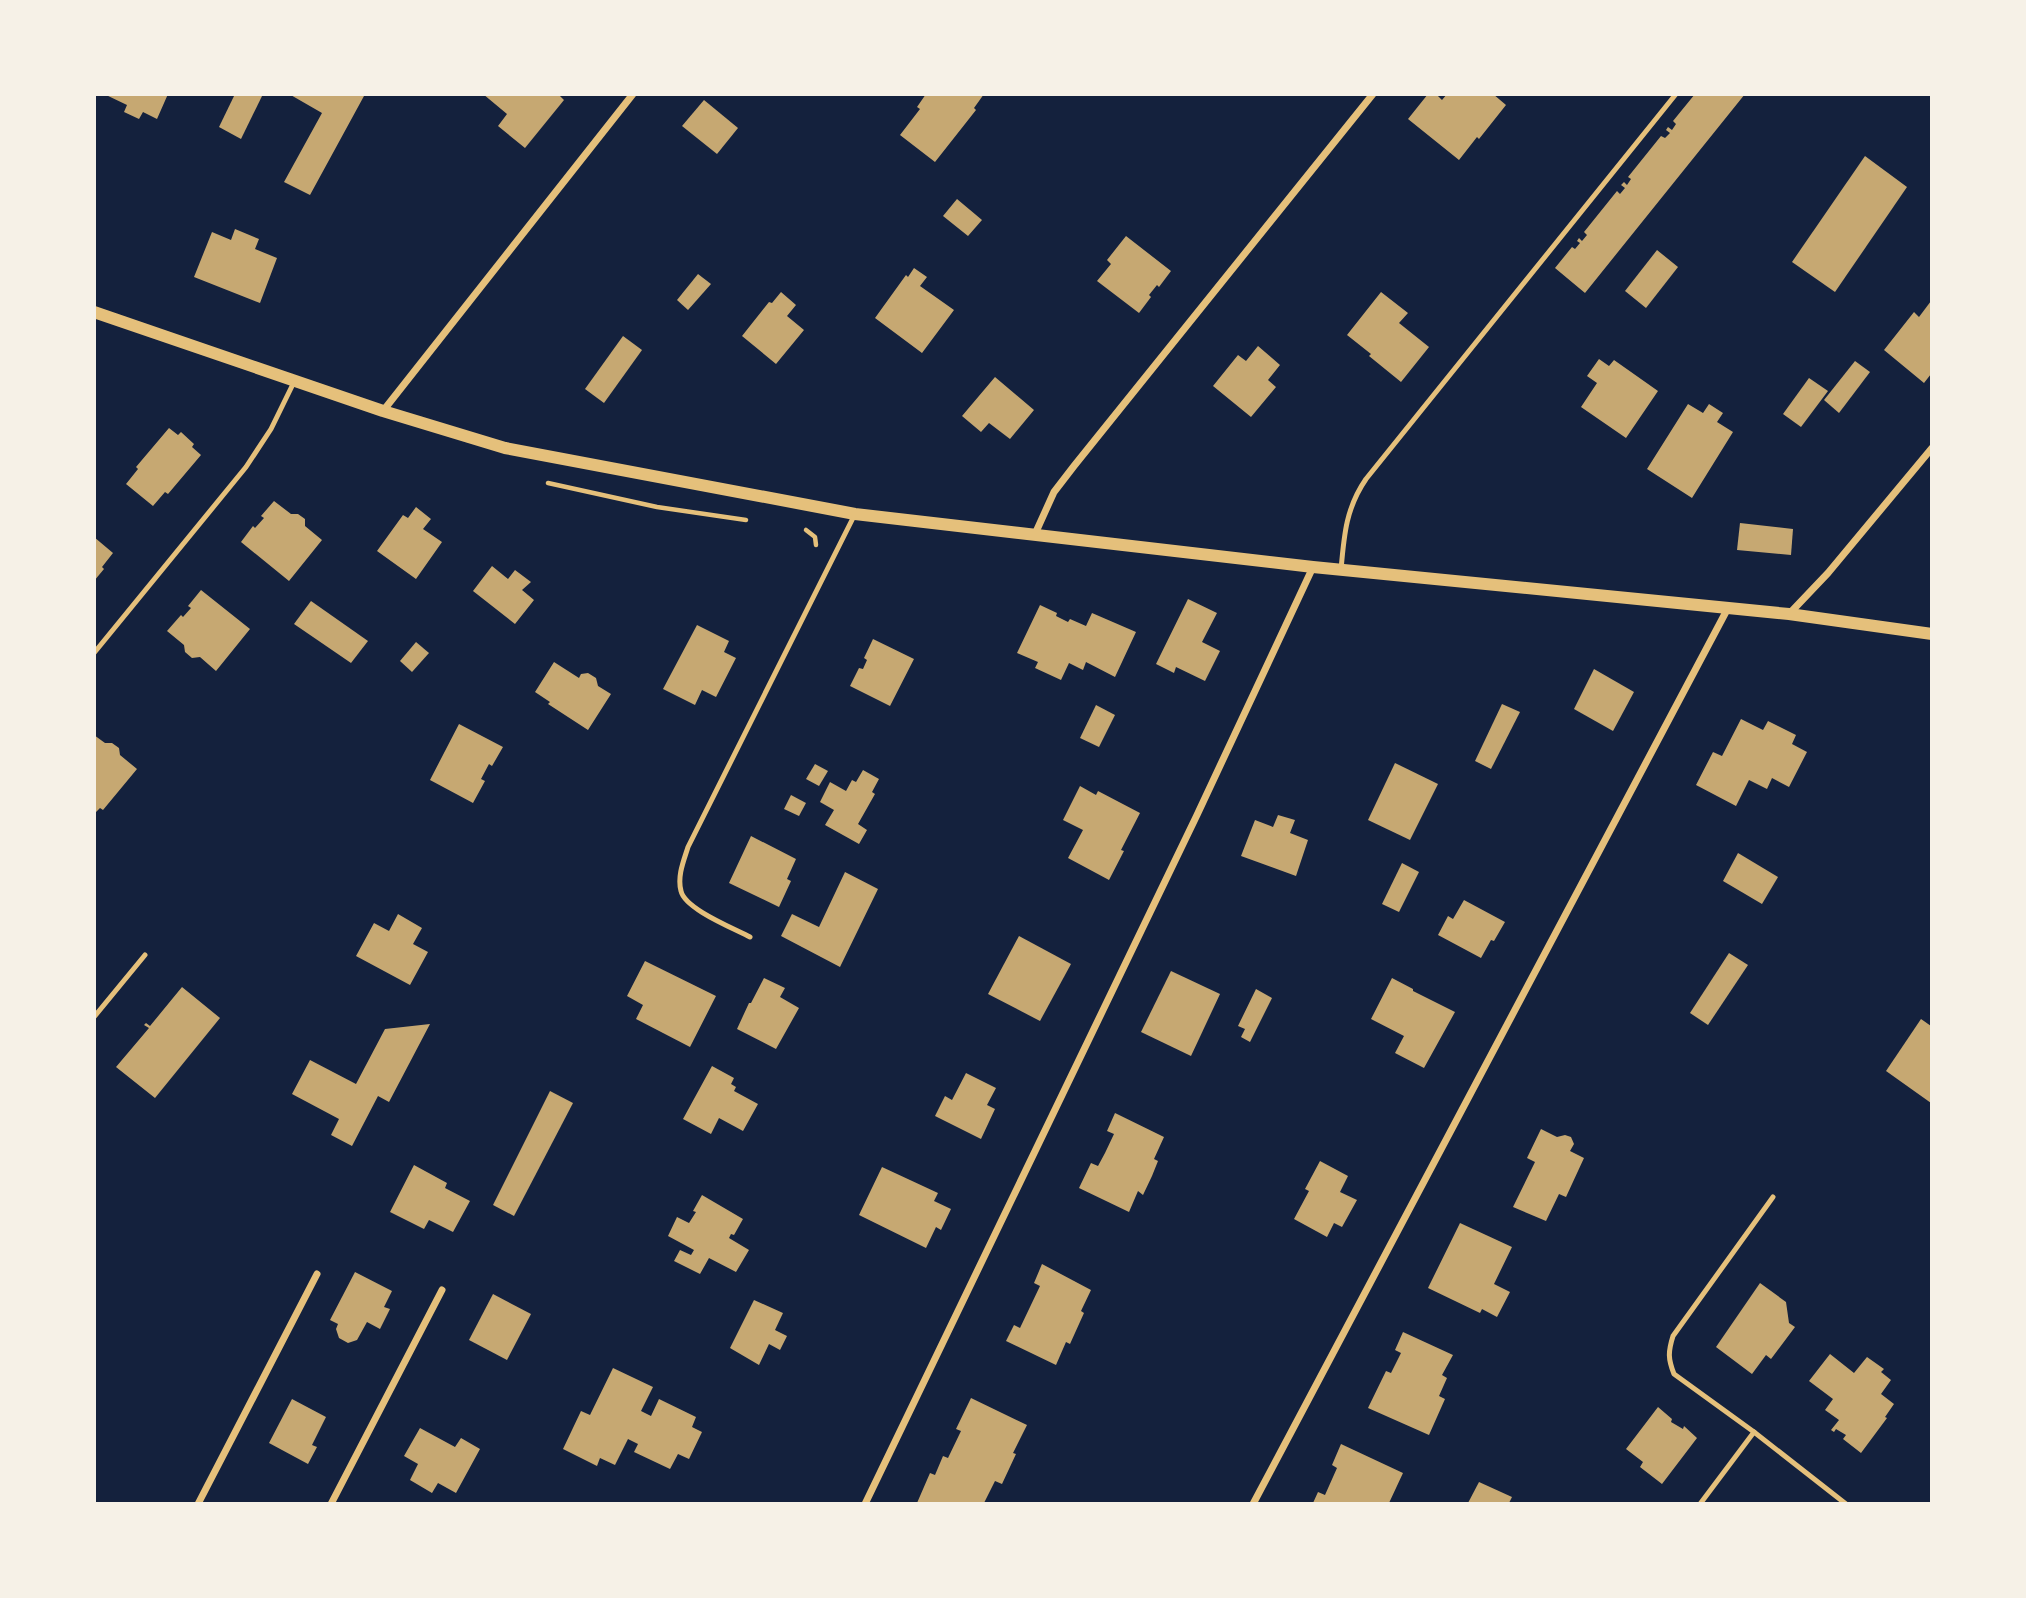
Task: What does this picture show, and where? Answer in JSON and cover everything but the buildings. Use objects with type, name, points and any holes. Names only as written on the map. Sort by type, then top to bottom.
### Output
[{"type":"street","points":[[383,411],[633,94]]},
{"type":"street","points":[[1035,534],[1054,492],[1373,94]]},
{"type":"street","points":[[94,312],[383,411],[505,448],[855,514],[1341,570],[1789,614],[1931,634]]},
{"type":"street","points":[[1789,614],[1828,573],[1931,448]]},
{"type":"street","points":[[865,1503],[1197,815],[1313,567]]},
{"type":"street","points":[[1253,1503],[1728,608]]},
{"type":"street","points":[[198,1503],[317,1274]]},
{"type":"street","points":[[331,1503],[442,1290]]},
{"type":"lane","points":[[1341,570],[1345,527],[1354,499],[1366,479],[1676,94]]},
{"type":"lane","points":[[94,653],[247,467],[271,429],[295,380]]},
{"type":"lane","points":[[750,937],[688,903],[681,893],[682,867],[688,847],[855,514]]},
{"type":"lane","points":[[94,1017],[145,955]]},
{"type":"lane","points":[[1773,1197],[1673,1336],[1668,1361],[1674,1374],[1846,1503]]},
{"type":"lane","points":[[1700,1503],[1754,1432]]}]
